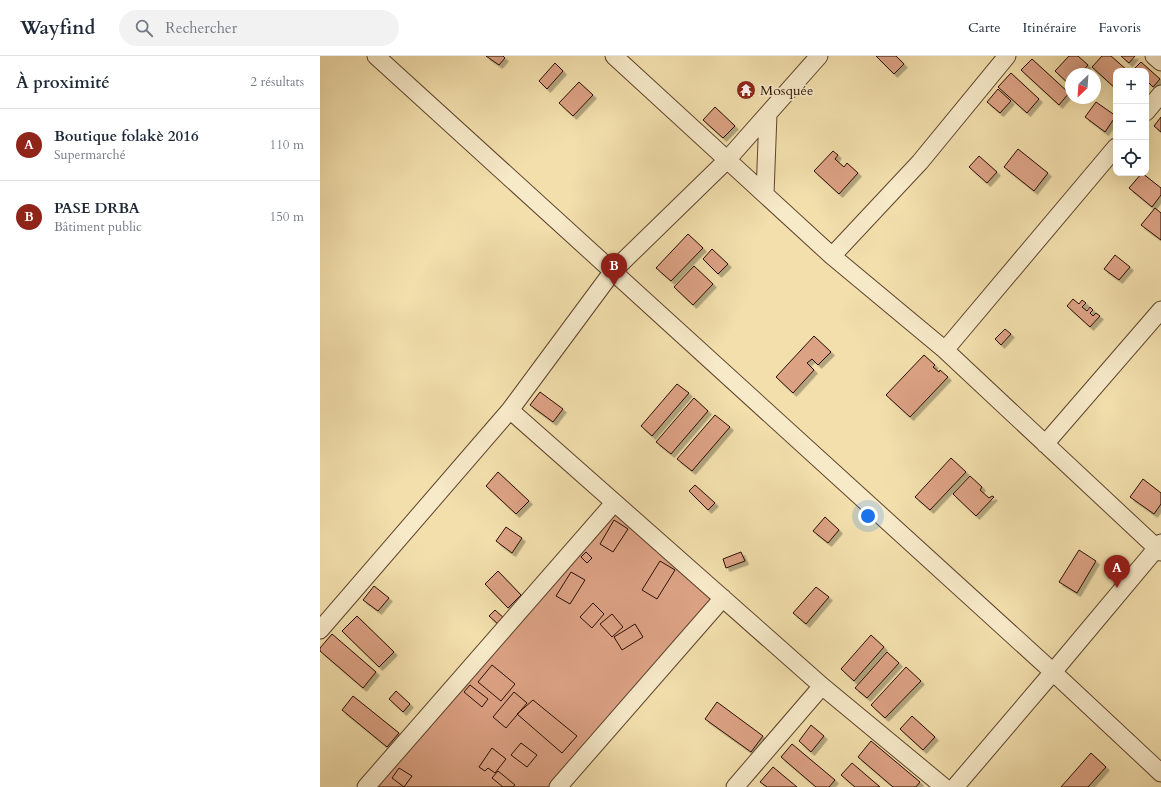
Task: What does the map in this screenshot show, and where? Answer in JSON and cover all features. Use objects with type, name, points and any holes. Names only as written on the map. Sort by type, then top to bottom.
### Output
[{"type":"street","points":[[376,56],[1053,672],[1161,773]]},
{"type":"street","points":[[614,56],[832,256],[945,350],[1159,548],[955,787]]},
{"type":"street","points":[[320,630],[510,410],[613,271],[727,160],[820,56]]},
{"type":"street","points":[[832,256],[920,162],[1007,56]]},
{"type":"street","points":[[1154,56],[1161,62]]},
{"type":"street","points":[[1149,108],[1161,94]]},
{"type":"street","points":[[765,194],[768,114]]},
{"type":"street","points":[[945,350],[1113,151]]},
{"type":"street","points":[[1045,444],[1161,310]]},
{"type":"street","points":[[510,410],[822,686],[944,787]]},
{"type":"street","points":[[366,787],[614,503]]},
{"type":"street","points":[[558,787],[723,598]]},
{"type":"street","points":[[735,787],[822,686]]},
{"type":"building","points":[[486,56],[503,56],[505,58],[499,65]]},
{"type":"building","points":[[876,56],[896,56],[904,64],[894,74]]},
{"type":"building","points":[[1069,56],[1078,56],[1088,65],[1085,68],[1065,68],[1065,80],[1055,71]]},
{"type":"building","points":[[1102,56],[1111,56],[1125,68],[1113,68],[1113,86],[1101,75],[1101,68],[1092,67]]},
{"type":"building","points":[[1121,56],[1135,56],[1129,63]]},
{"type":"building","points":[[1032,59],[1065,89],[1065,98],[1059,105],[1021,70]]},
{"type":"building","points":[[1141,62],[1148,68],[1135,68]]},
{"type":"building","points":[[555,63],[563,71],[547,89],[539,81]]},
{"type":"building","points":[[1149,69],[1160,79],[1153,87],[1149,83]]},
{"type":"building","points":[[1011,73],[1039,99],[1027,113],[998,87]]},
{"type":"building","points":[[579,82],[593,95],[573,116],[559,103]]},
{"type":"building","points":[[998,89],[1011,101],[1000,113],[987,102]]},
{"type":"building","points":[[1095,104],[1099,104],[1113,114],[1113,120],[1105,132],[1085,117]]},
{"type":"building","points":[[715,107],[735,126],[723,138],[703,120]]},
{"type":"building","points":[[1161,117],[1161,132],[1154,126]]},
{"type":"building","points":[[1018,149],[1048,173],[1034,191],[1004,167]]},
{"type":"building","points":[[833,151],[838,155],[835,159],[844,167],[847,163],[858,173],[839,194],[814,171]]},
{"type":"building","points":[[979,156],[997,172],[987,183],[969,167]]},
{"type":"building","points":[[1139,176],[1146,176],[1161,188],[1161,195],[1152,207],[1129,188]]},
{"type":"building","points":[[1155,208],[1161,213],[1161,240],[1141,225]]},
{"type":"building","points":[[688,234],[703,248],[671,281],[656,268]]},
{"type":"building","points":[[712,249],[728,264],[718,274],[703,259]]},
{"type":"building","points":[[1115,255],[1130,267],[1119,280],[1104,269]]},
{"type":"building","points":[[694,266],[713,284],[693,305],[674,287]]},
{"type":"building","points":[[1073,299],[1079,304],[1082,300],[1086,303],[1082,307],[1087,311],[1090,307],[1093,310],[1090,313],[1093,316],[1096,313],[1100,316],[1090,327],[1067,306]]},
{"type":"building","points":[[1005,329],[1011,334],[1001,345],[995,339]]},
{"type":"building","points":[[814,336],[831,352],[818,365],[812,359],[807,363],[814,370],[793,393],[776,377]]},
{"type":"building","points":[[924,355],[935,365],[933,367],[939,372],[940,370],[948,377],[910,417],[886,395]]},
{"type":"building","points":[[677,384],[689,393],[652,436],[641,426]]},
{"type":"building","points":[[540,392],[563,409],[553,422],[530,405]]},
{"type":"building","points":[[694,398],[708,411],[671,454],[656,442]]},
{"type":"building","points":[[715,415],[730,427],[692,471],[677,459]]},
{"type":"building","points":[[951,458],[966,472],[930,510],[915,497]]},
{"type":"building","points":[[498,472],[529,501],[516,514],[486,486]]},
{"type":"building","points":[[970,476],[982,487],[980,490],[989,498],[992,496],[994,497],[976,516],[953,494]]},
{"type":"building","points":[[1143,479],[1161,493],[1161,504],[1154,514],[1130,497]]},
{"type":"building","points":[[695,485],[715,503],[708,510],[689,491]]},
{"type":"building","points":[[616,510],[715,598],[551,787],[373,787]]},
{"type":"building","points":[[825,517],[839,530],[828,543],[813,531]]},
{"type":"building","points":[[614,520],[628,529],[613,552],[600,544]]},
{"type":"building","points":[[506,527],[522,538],[512,553],[496,541]]},
{"type":"building","points":[[1079,550],[1096,561],[1077,593],[1059,582]]},
{"type":"building","points":[[586,552],[592,558],[587,563],[581,557]]},
{"type":"building","points":[[741,552],[745,561],[726,568],[723,559]]},
{"type":"building","points":[[660,561],[675,570],[657,599],[642,590]]},
{"type":"building","points":[[498,571],[521,595],[508,608],[485,584]]},
{"type":"building","points":[[571,572],[585,580],[570,604],[556,596]]},
{"type":"building","points":[[374,586],[389,598],[378,611],[363,600]]},
{"type":"building","points":[[816,587],[829,597],[806,624],[793,613]]},
{"type":"building","points":[[593,603],[604,614],[592,628],[580,617]]},
{"type":"building","points":[[495,610],[505,619],[499,625],[489,616]]},
{"type":"building","points":[[612,614],[623,627],[612,637],[600,624]]},
{"type":"building","points":[[357,616],[394,652],[379,667],[342,631]]},
{"type":"building","points":[[635,624],[643,637],[622,650],[614,637]]},
{"type":"building","points":[[332,634],[376,672],[363,688],[320,651],[320,648]]},
{"type":"building","points":[[871,635],[884,647],[854,681],[841,669]]},
{"type":"building","points":[[887,652],[899,663],[867,698],[855,688]]},
{"type":"building","points":[[492,665],[515,684],[501,701],[478,682]]},
{"type":"building","points":[[906,667],[921,681],[885,718],[871,705]]},
{"type":"building","points":[[470,685],[488,699],[482,707],[464,692]]},
{"type":"building","points":[[396,691],[410,704],[403,712],[389,699]]},
{"type":"building","points":[[514,692],[527,703],[506,728],[493,717]]},
{"type":"building","points":[[353,696],[399,733],[387,747],[342,710]]},
{"type":"building","points":[[533,700],[577,736],[562,753],[517,714]]},
{"type":"building","points":[[717,702],[763,736],[751,752],[705,719]]},
{"type":"building","points":[[912,716],[935,737],[923,750],[900,729]]},
{"type":"building","points":[[811,725],[824,736],[811,752],[799,741]]},
{"type":"building","points":[[871,741],[920,782],[916,787],[893,787],[858,757]]},
{"type":"building","points":[[521,743],[537,755],[527,767],[511,755]]},
{"type":"building","points":[[792,744],[835,780],[829,787],[816,787],[781,757]]},
{"type":"building","points":[[492,748],[506,759],[495,773],[488,768],[485,771],[479,767]]},
{"type":"building","points":[[1091,753],[1106,767],[1088,787],[1061,787]]},
{"type":"building","points":[[852,763],[880,787],[855,787],[841,775]]},
{"type":"building","points":[[773,767],[797,787],[767,787],[760,782]]},
{"type":"building","points":[[399,768],[412,776],[404,787],[392,778]]},
{"type":"building","points":[[498,771],[515,785],[513,787],[503,787],[492,778]]},
{"type":"place","name":"Mosquée","points":[[746,90]]},
{"type":"place","name":"PASE DRBA","points":[[614,286]]},
{"type":"place","name":"Boutique folakè 2016","points":[[1117,588]]}]
